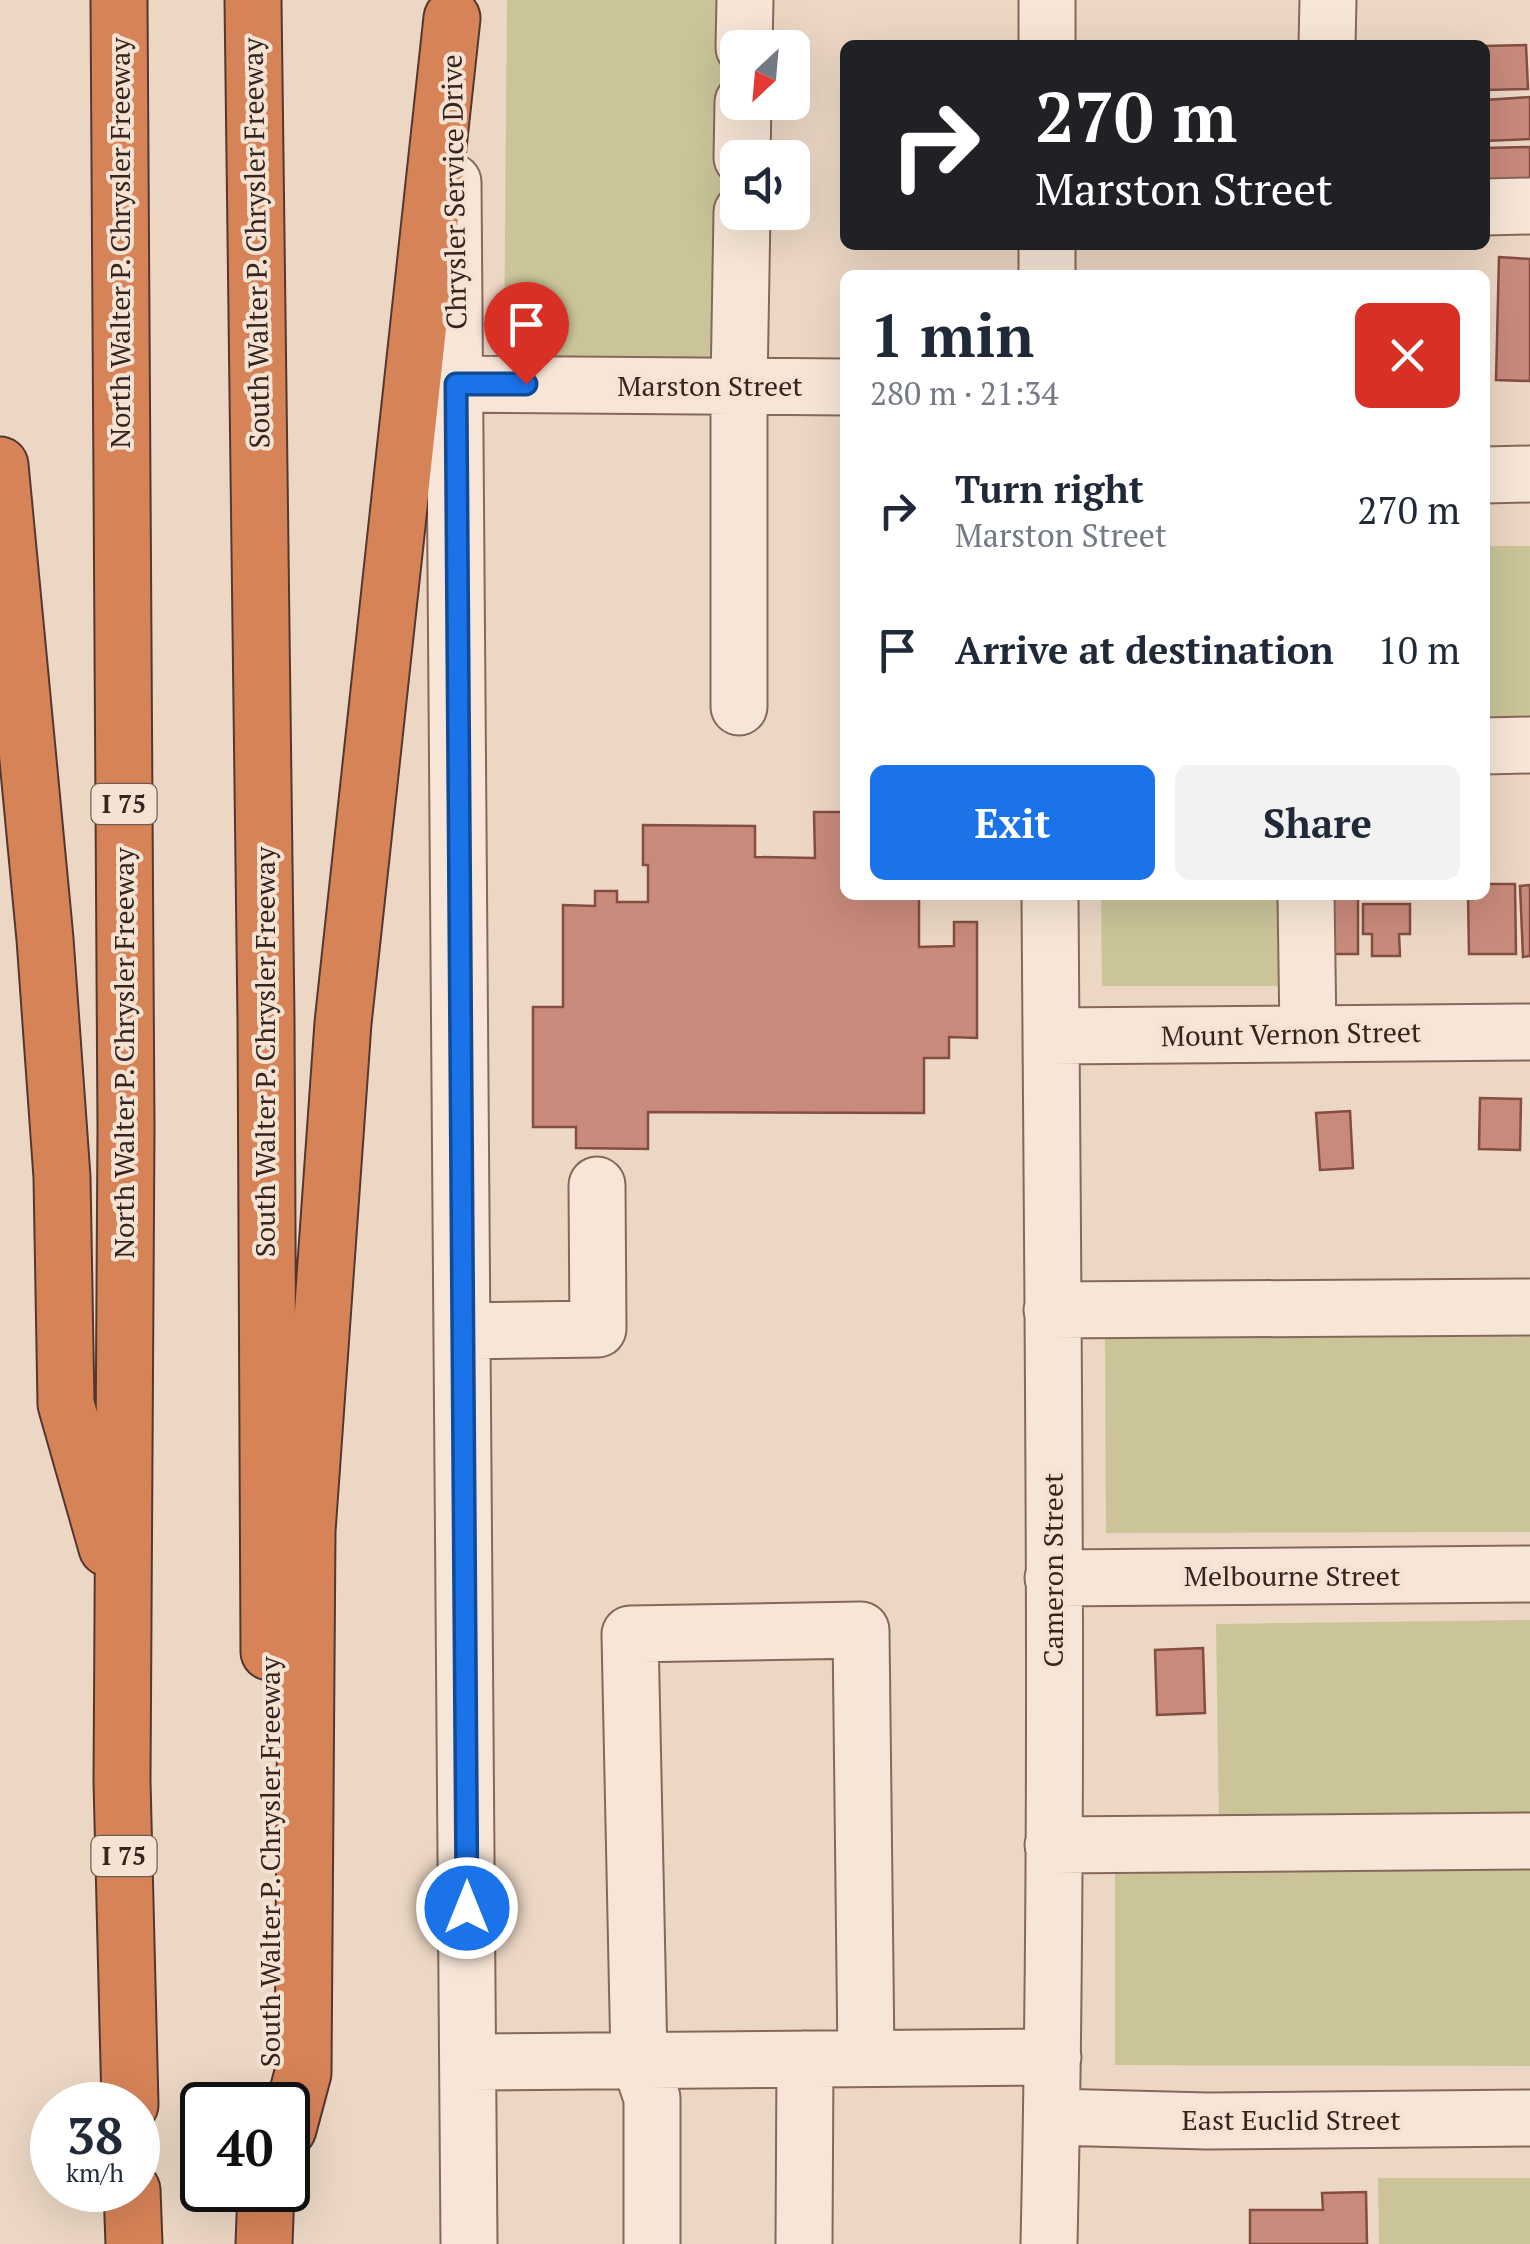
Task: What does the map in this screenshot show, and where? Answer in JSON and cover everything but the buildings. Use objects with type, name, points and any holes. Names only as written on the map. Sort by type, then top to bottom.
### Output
[{"type":"highway","name":"North Walter P. Chrysler Freeway","points":[[119,0],[126,1108],[122,1780],[129,2082]]},
{"type":"highway","name":"South Walter P. Chrysler Freeway","points":[[252,0],[266,1040],[270,2082]]},
{"type":"highway","points":[[301,2082],[307,1531],[343,1023],[452,9]]},
{"type":"highway","points":[[0,465],[60,1157],[66,1404],[124,1608]]},
{"type":"highway","points":[[133,2212],[134,2244]]},
{"type":"street","points":[[744,30],[745,0]]},
{"type":"street","points":[[1047,0],[1047,40]]},
{"type":"street","points":[[1327,40],[1328,0]]},
{"type":"street","name":"Chrysler Service Drive","points":[[452,9],[468,2244]]},
{"type":"street","points":[[1490,207],[1530,206]]},
{"type":"street","points":[[739,707],[742,230]]},
{"type":"street","name":"Marston Street","points":[[456,384],[840,387]]},
{"type":"street","points":[[1490,475],[1530,474]]},
{"type":"street","points":[[1490,746],[1530,746]]},
{"type":"street","name":"Cameron Street","points":[[1049,2244],[1054,1845],[1050,900]]},
{"type":"street","points":[[1306,900],[1308,1034]]},
{"type":"street","name":"Mount Vernon Street","points":[[1051,1036],[1530,1032]]},
{"type":"street","points":[[463,1332],[598,1330],[597,1185]]},
{"type":"street","points":[[1052,1310],[1530,1306]]},
{"type":"street","name":"Melbourne Street","points":[[1053,1578],[1530,1574]]},
{"type":"street","points":[[652,2244],[652,2098],[639,2060],[630,1634],[862,1630],[866,2058]]},
{"type":"street","points":[[1054,1845],[1530,1841]]},
{"type":"street","points":[[468,2062],[1053,2057]]},
{"type":"street","points":[[804,2059],[804,2244]]},
{"type":"street","name":"East Euclid Street","points":[[1052,2117],[1207,2122],[1530,2118]]},
{"type":"shaded area","points":[[507,0],[726,0],[726,30],[720,30],[720,120],[725,120],[725,140],[720,140],[723,359],[504,356]]},
{"type":"shaded area","points":[[1490,546],[1530,546],[1530,718],[1490,718]]},
{"type":"shaded area","points":[[1101,900],[1288,900],[1288,986],[1102,986]]},
{"type":"shaded area","points":[[1530,1336],[1530,1532],[1106,1533],[1105,1337]]},
{"type":"shaded area","points":[[1530,1620],[1530,1823],[1219,1827],[1216,1624]]},
{"type":"shaded area","points":[[1115,1867],[1530,1869],[1530,2066],[1115,2065]]},
{"type":"shaded area","points":[[1378,2178],[1530,2178],[1530,2244],[1379,2244]]},
{"type":"route","points":[[467,1908],[456,384],[526,384]]}]
